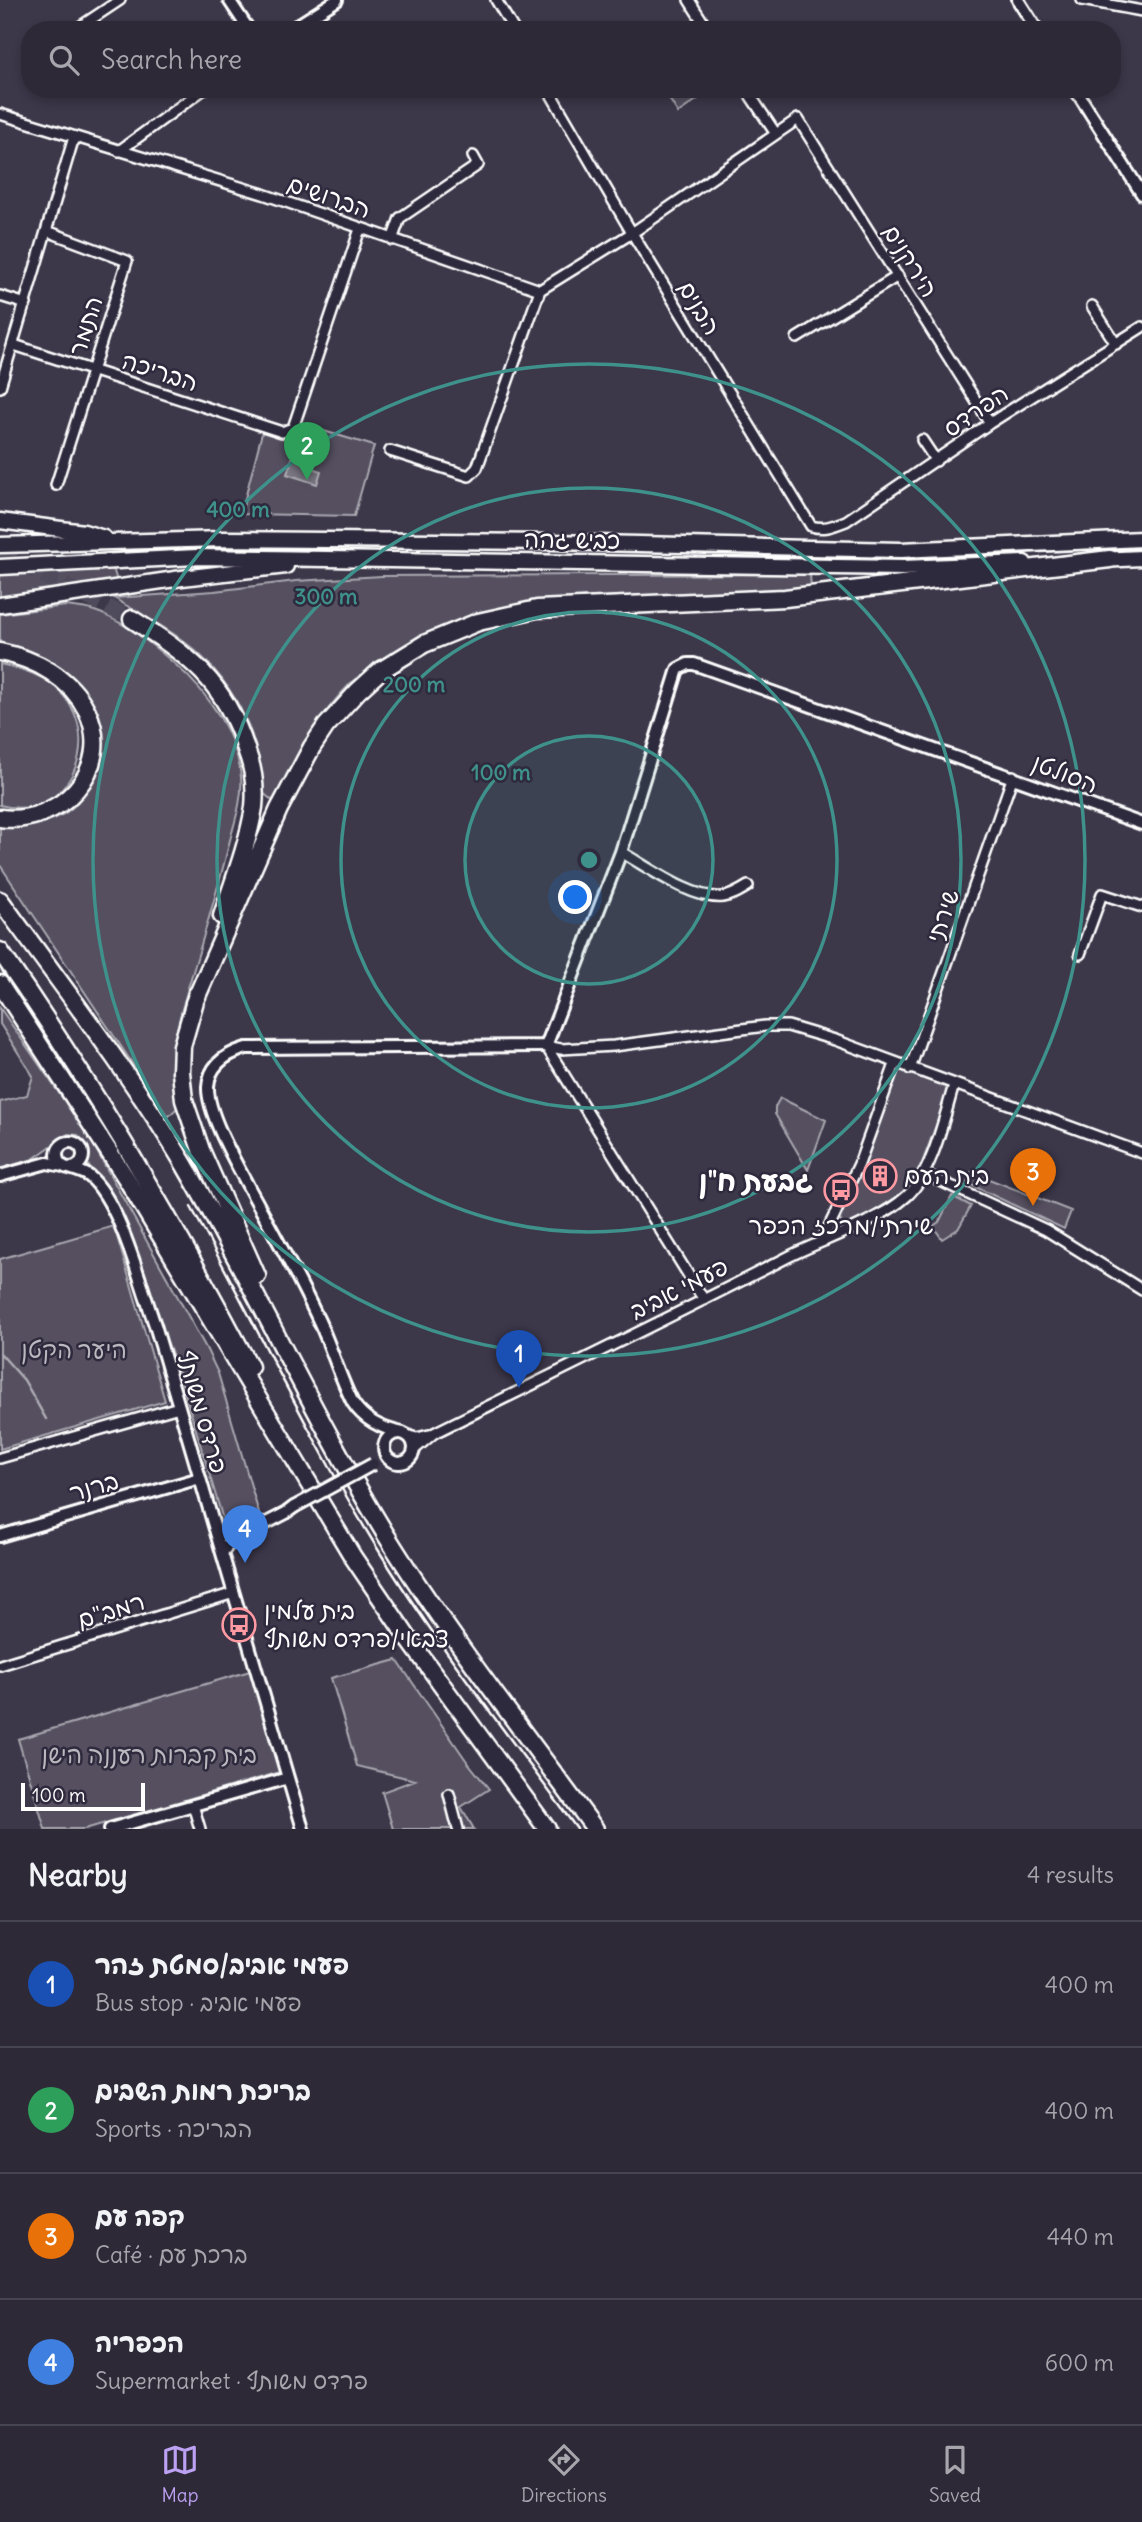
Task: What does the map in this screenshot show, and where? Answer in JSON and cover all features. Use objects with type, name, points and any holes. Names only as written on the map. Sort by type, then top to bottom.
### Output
[{"type":"highway","points":[[0,521],[84,532],[116,542]]},
{"type":"highway","name":"כביש גהה","points":[[0,545],[223,539],[543,541],[901,550],[1142,539]]},
{"type":"highway","name":"כביש גהה","points":[[0,567],[197,557],[903,568],[1142,558]]},
{"type":"highway","points":[[0,605],[270,567],[396,559]]},
{"type":"highway","points":[[194,1003],[279,809],[312,747],[326,726],[358,691],[380,671],[425,644],[478,622],[537,609],[785,598],[1110,559]]},
{"type":"highway","points":[[132,619],[174,646],[209,678],[234,716],[252,766],[254,804],[250,826],[182,1046],[184,1100],[190,1122],[253,1267],[372,1512]]},
{"type":"highway","points":[[0,652],[35,663],[60,677],[79,698],[87,712],[93,734],[88,769],[70,796],[40,816],[20,820],[0,818]]},
{"type":"highway","points":[[0,900],[115,1059],[183,1163],[372,1512],[435,1609],[597,1829]]},
{"type":"highway","points":[[0,951],[87,1081],[152,1186],[328,1514]]},
{"type":"highway","points":[[0,984],[125,1178],[328,1514],[403,1631],[545,1829]]},
{"type":"street","points":[[88,21],[120,0]]},
{"type":"street","points":[[229,0],[243,21]]},
{"type":"street","points":[[304,21],[337,0]]},
{"type":"street","points":[[496,0],[509,21]]},
{"type":"street","points":[[689,0],[702,21]]},
{"type":"street","points":[[1018,0],[1031,21]]},
{"type":"street","points":[[1082,0],[1142,11]]},
{"type":"street","points":[[119,151],[192,98]]},
{"type":"street","name":"הבנים","points":[[553,98],[804,518],[811,526],[831,527]]},
{"type":"street","points":[[390,451],[470,476],[477,468],[540,290],[632,233],[776,134],[753,98]]},
{"type":"street","points":[[1081,98],[1142,194]]},
{"type":"street","name":"הברושים","points":[[0,114],[263,194],[540,290]]},
{"type":"street","name":"הירקנים","points":[[776,134],[798,120],[990,423]]},
{"type":"street","points":[[0,387],[74,137]]},
{"type":"street","points":[[392,240],[400,218],[478,165],[473,156]]},
{"type":"street","name":"הבריכה","points":[[14,345],[282,432],[293,428],[360,229]]},
{"type":"street","name":"התמר","points":[[47,231],[127,261],[56,485]]},
{"type":"street","points":[[797,338],[898,276]]},
{"type":"street","points":[[0,296],[26,304]]},
{"type":"street","points":[[1092,306],[1116,344]]},
{"type":"street","name":"הפרדס","points":[[831,527],[846,521],[990,423],[1142,327]]},
{"type":"street","points":[[922,440],[936,461]]},
{"type":"street","name":"הסולטן","points":[[621,852],[674,676],[678,669],[688,664],[1013,776],[1142,824]]},
{"type":"street","name":"שירתי","points":[[910,1069],[1013,776]]},
{"type":"street","points":[[546,1046],[621,852],[692,892],[708,897],[724,897],[748,886]]},
{"type":"street","points":[[1080,954],[1102,894],[1142,907]]},
{"type":"street","points":[[214,1527],[231,1534],[294,1507],[373,1464],[408,1461],[415,1449],[406,1434],[390,1431],[373,1423],[359,1413],[352,1403],[319,1321],[229,1150],[208,1088],[216,1065],[224,1058],[246,1048],[546,1046],[561,1049],[788,1026],[835,1040],[1142,1153]]},
{"type":"street","points":[[546,1046],[704,1300]]},
{"type":"street","points":[[823,1239],[859,1164],[895,1064]]},
{"type":"street","name":"פעמי אביב","points":[[415,1449],[435,1433],[897,1204],[913,1190],[923,1173],[954,1085]]},
{"type":"street","points":[[0,1176],[47,1163],[65,1143],[73,1142],[82,1151],[82,1159],[77,1166],[66,1167],[58,1160],[57,1152]]},
{"type":"street","name":"פרדס משותף","points":[[82,1159],[89,1177],[105,1196],[118,1219],[155,1325],[303,1829]]},
{"type":"street","name":"פרדס משותף","points":[[47,1163],[66,1167],[89,1177]]},
{"type":"street","points":[[923,1173],[1046,1230],[1142,1290]]},
{"type":"street","points":[[0,1458],[179,1407]]},
{"type":"street","points":[[373,1423],[391,1461]]},
{"type":"street","name":"פעמי אביב","points":[[406,1434],[417,1437],[435,1433]]},
{"type":"street","points":[[373,1464],[383,1453],[391,1435],[406,1434]]},
{"type":"street","name":"ברנר","points":[[0,1536],[200,1478]]},
{"type":"street","points":[[222,1553],[230,1542],[294,1507]]},
{"type":"street","name":"רמב\"ם","points":[[0,1665],[234,1593]]},
{"type":"street","points":[[110,1829],[288,1778]]},
{"type":"street","points":[[449,1794],[458,1829]]},
{"type":"street","points":[[193,1805],[200,1829]]},
{"type":"green space","points":[[669,98],[699,98],[678,113]]},
{"type":"green space","points":[[300,424],[374,446],[354,516],[241,514],[263,429],[293,438]]},
{"type":"green space","points":[[113,568],[117,581],[0,598],[0,575]]},
{"type":"green space","points":[[810,574],[811,589],[591,597],[524,604],[459,619],[395,651],[352,682],[328,709],[308,739],[274,802],[262,792],[256,748],[249,727],[240,707],[215,670],[174,634],[114,598],[382,576]]},
{"type":"green space","points":[[66,606],[104,614],[126,626],[176,665],[210,701],[234,745],[238,761],[241,793],[238,809],[176,1033],[172,1075],[178,1107],[168,1117],[0,865],[0,824],[36,824],[59,816],[78,802],[91,772],[99,738],[53,665],[37,654],[0,644],[0,614]]},
{"type":"green space","points":[[0,664],[33,674],[56,687],[74,713],[80,734],[79,755],[72,775],[60,791],[44,802],[24,808],[0,805]]},
{"type":"green space","points":[[0,1008],[88,1135],[206,1348],[218,1373],[260,1517],[229,1530],[225,1526],[177,1367],[114,1205],[92,1175],[87,1161],[87,1148],[78,1135],[68,1134],[33,1159],[0,1169],[0,1102],[27,1095],[33,1076],[0,1024]]},
{"type":"green space","points":[[898,1069],[950,1088],[919,1171],[905,1192],[861,1219],[848,1225],[842,1224],[840,1219]]},
{"type":"green space","points":[[780,1098],[826,1120],[808,1170],[775,1114]]},
{"type":"green space","points":[[971,1172],[1071,1211],[1064,1229],[967,1183]]},
{"type":"green space","points":[[952,1196],[971,1206],[958,1229],[942,1239],[933,1226],[939,1222]]},
{"type":"green space","name":"היער הקטן","points":[[114,1226],[165,1401],[0,1449],[0,1259]]},
{"type":"green space","points":[[397,1660],[489,1789],[461,1807],[474,1829],[393,1829],[382,1792],[415,1780],[357,1766],[331,1678]]},
{"type":"green space","name":"בית קברות רעננה הישן","points":[[250,1671],[280,1772],[85,1829],[45,1829],[18,1739]]},
{"type":"shaded area","points":[[296,447],[311,452],[307,466],[321,471],[317,484],[287,474]]},
{"type":"waterway","points":[[0,1353],[24,1380],[46,1419]]},
{"type":"tunnel","points":[[0,554],[132,619]]},
{"type":"railway","points":[[191,1207],[326,1460],[374,1543],[447,1652],[577,1829]]},
{"type":"place","name":"בריכת רמות השבים","points":[[307,480]]},
{"type":"place","name":"בית העם","points":[[880,1176]]},
{"type":"place","name":"שירתי/מרכז הכפר","points":[[841,1190]]},
{"type":"place","name":"קפה עם","points":[[1033,1206]]},
{"type":"place","name":"פעמי אביב/סמטת זהר","points":[[519,1388]]},
{"type":"place","name":"הכפריה","points":[[245,1563]]},
{"type":"place","name":"בית עלמין צבאי/פרדס משותף","points":[[239,1625]]},
{"type":"district","name":"גבעת ח\"ן","points":[[756,1181]]}]
